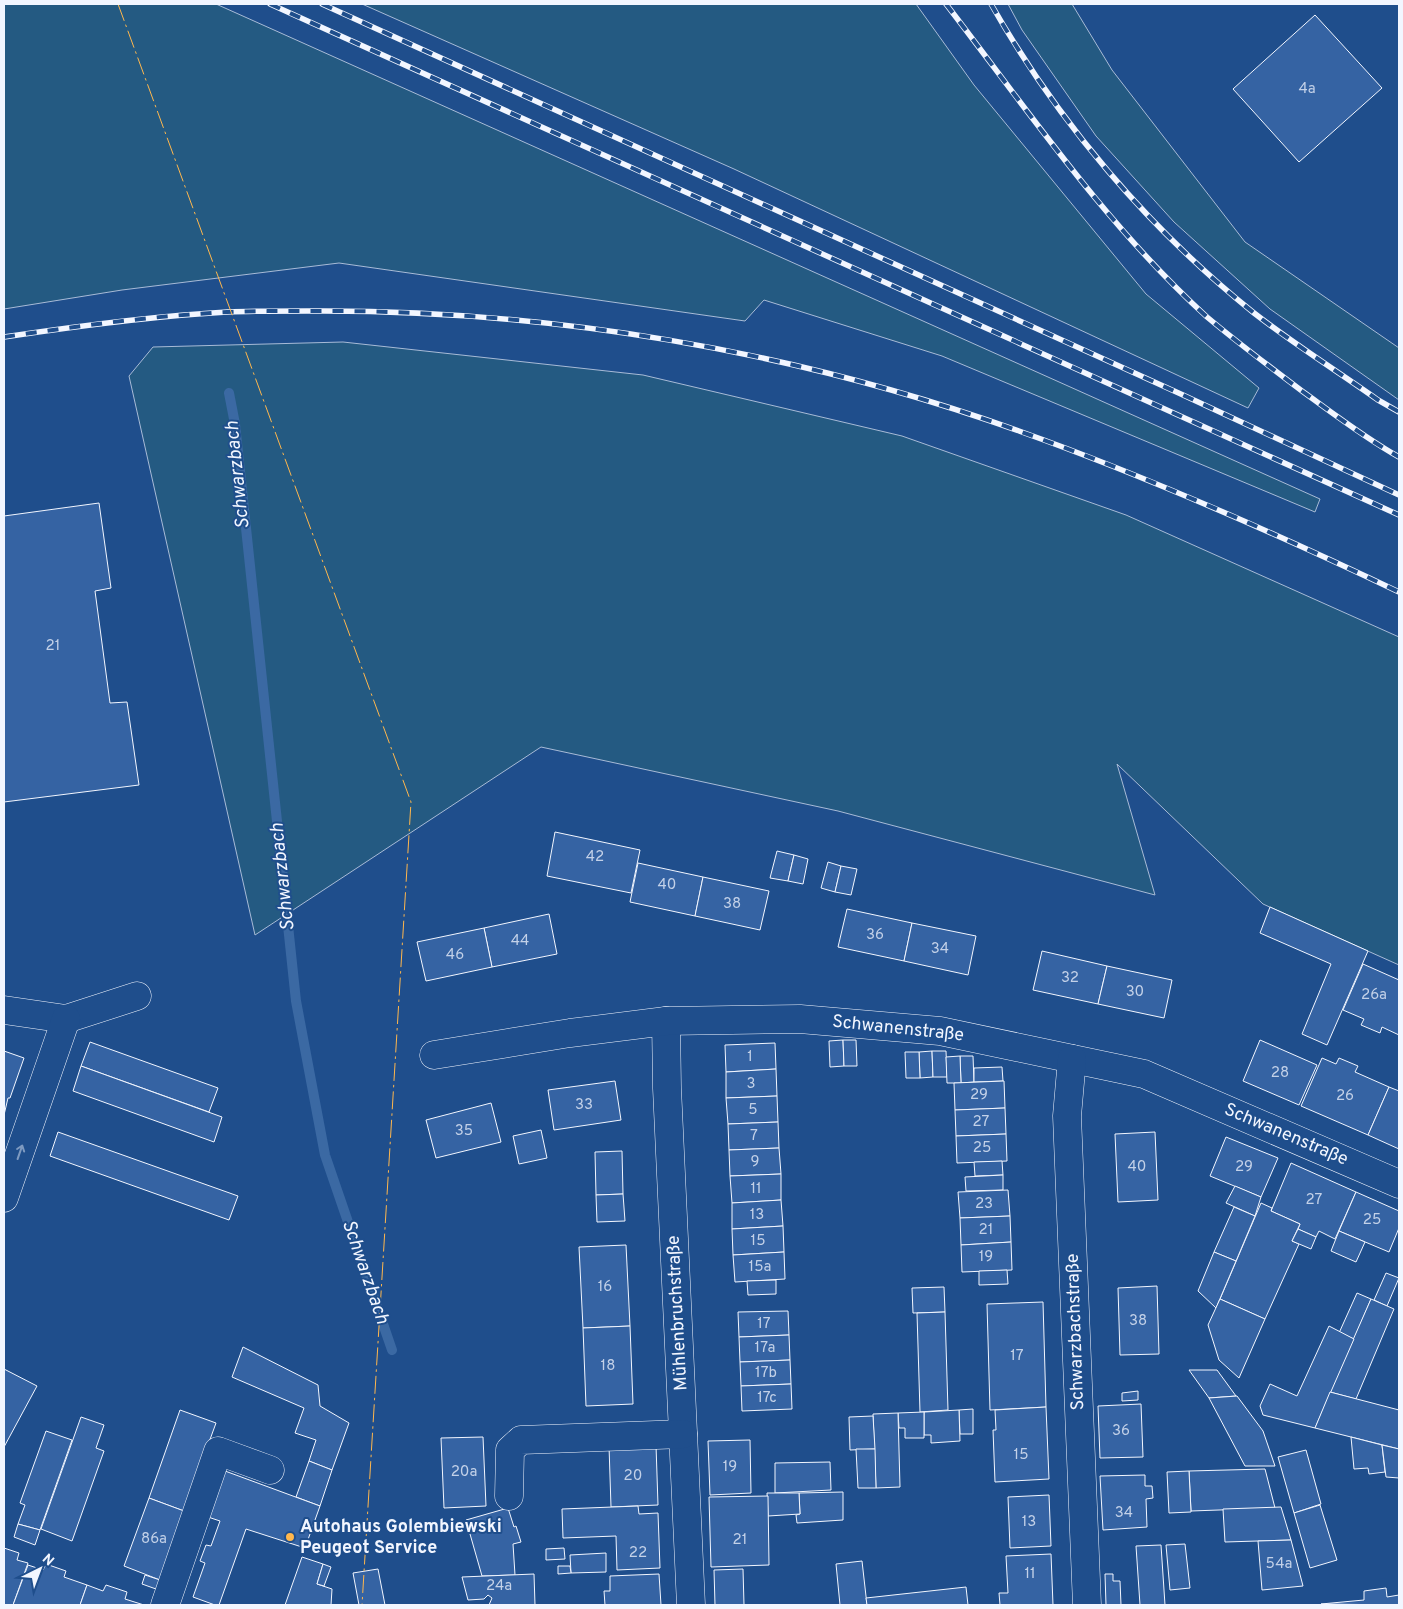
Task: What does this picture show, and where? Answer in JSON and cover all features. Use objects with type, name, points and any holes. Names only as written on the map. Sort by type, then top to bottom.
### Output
[{"type":"street","points":[[4,1010],[66,1019],[137,996]]},
{"type":"street","points":[[4,1198],[66,1019]]},
{"type":"street","name":"Schwanenstraße","points":[[434,1055],[570,1033],[666,1021],[800,1019],[931,1030],[1144,1074],[1399,1184]]},
{"type":"street","name":"Mühlenbruchstraße","points":[[666,1021],[667,1098],[691,1605]]},
{"type":"street","name":"Schwarzbachstraße","points":[[1072,1059],[1067,1116],[1087,1605]]},
{"type":"street","points":[[508,1496],[510,1450],[521,1440],[683,1434]]},
{"type":"street","points":[[165,1605],[218,1451],[270,1470]]},
{"type":"shaded area","points":[[4,4],[216,4],[1320,499],[1315,512],[942,356],[764,300],[745,321],[339,263],[122,290],[4,309]]},
{"type":"shaded area","points":[[362,4],[916,4],[974,85],[1146,294],[1259,388],[1248,408],[734,169]]},
{"type":"shaded area","points":[[1008,4],[1072,4],[1112,70],[1245,242],[1399,348],[1399,400],[1270,309],[1174,222],[1096,136],[1022,30]]},
{"type":"shaded area","points":[[343,342],[643,375],[902,436],[1126,515],[1399,637],[1399,965],[1263,904],[1117,764],[1155,895],[838,811],[541,747],[255,935],[129,376],[153,347]]},
{"type":"building","points":[[1315,15],[1382,88],[1299,162],[1233,89]]},
{"type":"building","points":[[99,503],[111,588],[95,591],[110,703],[127,702],[139,785],[4,802],[4,516]]},
{"type":"building","points":[[555,832],[640,850],[631,893],[547,876]]},
{"type":"building","points":[[777,851],[794,855],[788,881],[770,878]]},
{"type":"building","points":[[794,855],[808,859],[803,884],[788,881]]},
{"type":"building","points":[[828,862],[841,866],[835,892],[821,888]]},
{"type":"building","points":[[638,863],[703,877],[695,916],[630,902]]},
{"type":"building","points":[[841,866],[857,869],[851,895],[835,892]]},
{"type":"building","points":[[703,877],[769,891],[760,930],[695,916]]},
{"type":"building","points":[[1270,907],[1368,951],[1327,1045],[1302,1034],[1331,964],[1260,933]]},
{"type":"building","points":[[847,909],[912,923],[904,961],[838,947]]},
{"type":"building","points":[[549,914],[557,954],[492,967],[484,928]]},
{"type":"building","points":[[912,923],[976,936],[968,975],[904,961]]},
{"type":"building","points":[[484,928],[492,967],[426,981],[417,942]]},
{"type":"building","points":[[1042,951],[1107,966],[1098,1004],[1033,990]]},
{"type":"building","points":[[1363,964],[1399,980],[1399,1035],[1382,1027],[1380,1033],[1361,1025],[1364,1019],[1343,1010]]},
{"type":"building","points":[[1107,966],[1172,980],[1164,1018],[1098,1004]]},
{"type":"building","points":[[843,1040],[844,1066],[830,1067],[829,1041]]},
{"type":"building","points":[[843,1040],[856,1040],[857,1066],[844,1066]]},
{"type":"building","points":[[1260,1040],[1317,1065],[1299,1105],[1243,1081]]},
{"type":"building","points":[[90,1042],[218,1088],[209,1112],[81,1066]]},
{"type":"building","points":[[775,1043],[776,1069],[726,1072],[725,1045]]},
{"type":"building","points":[[4,1051],[24,1058],[10,1098],[8,1098],[4,1115]]},
{"type":"building","points":[[932,1051],[933,1077],[920,1078],[919,1052]]},
{"type":"building","points":[[932,1051],[946,1051],[947,1077],[933,1077]]},
{"type":"building","points":[[905,1052],[919,1052],[920,1078],[906,1078]]},
{"type":"building","points":[[960,1056],[973,1056],[974,1082],[961,1083]]},
{"type":"building","points":[[960,1056],[961,1083],[947,1083],[946,1057]]},
{"type":"building","points":[[1322,1058],[1336,1064],[1339,1058],[1358,1066],[1355,1072],[1389,1087],[1368,1135],[1301,1106]]},
{"type":"building","points":[[81,1066],[222,1117],[214,1142],[73,1091]]},
{"type":"building","points":[[1002,1067],[1003,1081],[974,1082],[974,1068]]},
{"type":"building","points":[[776,1069],[777,1096],[726,1098],[726,1072]]},
{"type":"building","points":[[615,1081],[621,1120],[554,1130],[548,1090]]},
{"type":"building","points":[[1004,1081],[1005,1108],[955,1110],[954,1083]]},
{"type":"building","points":[[1389,1087],[1399,1091],[1399,1149],[1368,1135]]},
{"type":"building","points":[[777,1096],[778,1122],[728,1124],[726,1098]]},
{"type":"building","points":[[491,1103],[501,1142],[436,1158],[426,1120]]},
{"type":"building","points":[[1005,1108],[1006,1134],[956,1136],[955,1110]]},
{"type":"building","points":[[778,1122],[779,1148],[729,1150],[728,1124]]},
{"type":"building","points":[[541,1130],[547,1158],[519,1164],[513,1136]]},
{"type":"building","points":[[58,1132],[238,1196],[229,1220],[50,1156]]},
{"type":"building","points":[[1155,1132],[1158,1200],[1118,1202],[1115,1134]]},
{"type":"building","points":[[1006,1134],[1007,1161],[957,1163],[956,1136]]},
{"type":"building","points":[[1226,1137],[1278,1158],[1261,1197],[1210,1176]]},
{"type":"building","points":[[779,1148],[781,1174],[730,1176],[729,1150]]},
{"type":"building","points":[[622,1151],[623,1194],[596,1195],[595,1152]]},
{"type":"building","points":[[1002,1161],[1003,1175],[975,1176],[974,1162]]},
{"type":"building","points":[[1291,1163],[1356,1192],[1335,1239],[1319,1231],[1316,1237],[1298,1229],[1300,1224],[1271,1211]]},
{"type":"building","points":[[781,1174],[781,1200],[732,1203],[730,1176]]},
{"type":"building","points":[[1003,1175],[1003,1190],[966,1191],[965,1177]]},
{"type":"building","points":[[1235,1186],[1261,1197],[1255,1216],[1226,1203]]},
{"type":"building","points":[[1008,1190],[1010,1216],[960,1218],[958,1192]]},
{"type":"building","points":[[1356,1192],[1399,1211],[1399,1228],[1389,1252],[1339,1231]]},
{"type":"building","points":[[623,1194],[625,1221],[597,1222],[596,1195]]},
{"type":"building","points":[[781,1200],[783,1226],[732,1229],[732,1203]]},
{"type":"building","points":[[1261,1203],[1272,1208],[1271,1211],[1300,1224],[1292,1241],[1299,1244],[1265,1319],[1220,1299]]},
{"type":"building","points":[[1234,1207],[1255,1216],[1236,1261],[1214,1252]]},
{"type":"building","points":[[1010,1216],[1011,1242],[961,1245],[960,1218]]},
{"type":"building","points":[[783,1226],[784,1252],[733,1255],[732,1229]]},
{"type":"building","points":[[1298,1229],[1316,1237],[1311,1249],[1292,1241]]},
{"type":"building","points":[[1339,1231],[1365,1242],[1356,1262],[1331,1251]]},
{"type":"building","points":[[1011,1242],[1012,1270],[962,1272],[961,1245]]},
{"type":"building","points":[[626,1245],[630,1326],[583,1328],[579,1247]]},
{"type":"building","points":[[784,1252],[785,1279],[735,1282],[733,1255]]},
{"type":"building","points":[[1214,1252],[1236,1261],[1216,1308],[1198,1291]]},
{"type":"building","points":[[1007,1270],[1008,1284],[979,1285],[979,1271]]},
{"type":"building","points":[[1386,1273],[1399,1278],[1387,1306],[1374,1300]]},
{"type":"building","points":[[776,1280],[776,1294],[748,1295],[747,1281]]},
{"type":"building","points":[[1157,1286],[1159,1354],[1120,1355],[1118,1288]]},
{"type":"building","points":[[944,1287],[945,1312],[913,1313],[912,1288]]},
{"type":"building","points":[[1357,1293],[1371,1299],[1354,1339],[1339,1333]]},
{"type":"building","points":[[1220,1299],[1265,1319],[1239,1378],[1219,1360],[1208,1325]]},
{"type":"building","points":[[1371,1299],[1394,1309],[1356,1399],[1330,1392]]},
{"type":"building","points":[[1043,1302],[1046,1407],[990,1410],[987,1304]]},
{"type":"building","points":[[788,1311],[789,1335],[739,1337],[738,1312]]},
{"type":"building","points":[[945,1312],[948,1410],[920,1412],[917,1313]]},
{"type":"building","points":[[630,1326],[633,1404],[586,1406],[583,1328]]},
{"type":"building","points":[[1329,1326],[1354,1339],[1315,1428],[1263,1415],[1260,1406],[1270,1384],[1297,1396]]},
{"type":"building","points":[[789,1335],[790,1360],[740,1362],[739,1337]]},
{"type":"building","points":[[243,1347],[318,1385],[320,1406],[349,1423],[332,1470],[309,1461],[316,1440],[295,1433],[304,1408],[232,1377]]},
{"type":"building","points":[[790,1360],[791,1384],[741,1386],[740,1362]]},
{"type":"building","points":[[4,1369],[37,1386],[4,1447]]},
{"type":"building","points":[[1189,1370],[1217,1370],[1236,1396],[1209,1398]]},
{"type":"building","points":[[791,1384],[792,1409],[742,1411],[741,1386]]},
{"type":"building","points":[[1138,1391],[1138,1400],[1122,1401],[1122,1393]]},
{"type":"building","points":[[1330,1392],[1399,1410],[1399,1449],[1315,1428]]},
{"type":"building","points":[[1237,1396],[1263,1431],[1275,1466],[1245,1466],[1209,1398]]},
{"type":"building","points":[[1141,1404],[1143,1457],[1100,1458],[1098,1406]]},
{"type":"building","points":[[1046,1407],[1049,1479],[995,1482],[993,1430],[996,1430],[995,1410]]},
{"type":"building","points":[[973,1409],[973,1434],[960,1434],[959,1410]]},
{"type":"building","points":[[180,1410],[216,1423],[184,1511],[149,1498]]},
{"type":"building","points":[[959,1410],[960,1441],[931,1443],[931,1435],[924,1435],[924,1412]]},
{"type":"building","points":[[924,1412],[924,1438],[905,1438],[905,1428],[899,1428],[898,1413]]},
{"type":"building","points":[[898,1413],[900,1487],[876,1488],[873,1414]]},
{"type":"building","points":[[873,1416],[875,1449],[850,1450],[849,1417]]},
{"type":"building","points":[[81,1417],[104,1425],[96,1448],[104,1451],[72,1541],[41,1529]]},
{"type":"building","points":[[46,1431],[72,1440],[40,1530],[18,1524],[25,1505],[20,1503]]},
{"type":"building","points":[[483,1437],[486,1506],[444,1508],[441,1438]]},
{"type":"building","points":[[1351,1437],[1382,1445],[1385,1472],[1369,1474],[1368,1468],[1354,1469]]},
{"type":"building","points":[[750,1440],[751,1493],[710,1495],[708,1441]]},
{"type":"building","points":[[656,1445],[658,1505],[611,1507],[609,1446]]},
{"type":"building","points":[[1382,1445],[1399,1449],[1399,1478],[1386,1477]]},
{"type":"building","points":[[856,1449],[875,1449],[876,1488],[858,1488]]},
{"type":"building","points":[[1306,1450],[1321,1504],[1294,1513],[1278,1457]]},
{"type":"building","points":[[309,1461],[332,1470],[320,1506],[296,1497]]},
{"type":"building","points":[[830,1462],[831,1490],[775,1493],[775,1463]]},
{"type":"building","points":[[1265,1469],[1275,1508],[1191,1511],[1189,1471]]},
{"type":"building","name":"Autohaus Golembiewski Peugeot Service","points":[[225,1471],[320,1506],[305,1548],[246,1529],[219,1605],[215,1605],[193,1597],[205,1563],[200,1561],[206,1545],[211,1546],[220,1521],[205,1516]]},
{"type":"building","points":[[1189,1471],[1191,1512],[1169,1513],[1167,1472]]},
{"type":"building","points":[[1145,1475],[1145,1486],[1152,1486],[1153,1498],[1146,1499],[1147,1527],[1103,1530],[1100,1476]]},
{"type":"building","points":[[843,1492],[843,1520],[797,1523],[796,1515],[800,1514],[799,1493]]},
{"type":"building","points":[[767,1493],[799,1493],[800,1514],[768,1516]]},
{"type":"building","points":[[1049,1495],[1051,1546],[1010,1548],[1008,1497]]},
{"type":"building","points":[[768,1496],[769,1565],[711,1567],[709,1497]]},
{"type":"building","points":[[149,1498],[184,1511],[160,1580],[124,1566]]},
{"type":"building","points":[[1320,1505],[1337,1560],[1310,1568],[1294,1513]]},
{"type":"building","points":[[638,1506],[639,1514],[658,1513],[660,1568],[617,1570],[616,1536],[563,1538],[562,1509]]},
{"type":"building","points":[[1281,1507],[1291,1540],[1225,1542],[1223,1509]]},
{"type":"building","points":[[508,1508],[521,1542],[513,1544],[515,1575],[482,1576],[466,1520]]},
{"type":"building","points":[[18,1524],[40,1530],[35,1545],[14,1537]]},
{"type":"building","points":[[1291,1540],[1303,1586],[1262,1590],[1258,1541]]},
{"type":"building","points":[[1185,1544],[1190,1588],[1170,1590],[1166,1545]]},
{"type":"building","points":[[1161,1545],[1165,1605],[1140,1605],[1136,1546]]},
{"type":"building","points":[[4,1548],[19,1553],[17,1560],[28,1563],[13,1605],[4,1605]]},
{"type":"building","points":[[564,1548],[565,1559],[546,1560],[546,1549]]},
{"type":"building","points":[[606,1553],[606,1572],[571,1573],[570,1555]]},
{"type":"building","points":[[1051,1554],[1053,1605],[1000,1605],[999,1593],[1008,1593],[1006,1556]]},
{"type":"building","points":[[302,1557],[323,1564],[317,1584],[332,1589],[331,1605],[285,1605]]},
{"type":"building","points":[[862,1561],[867,1605],[840,1605],[836,1564]]},
{"type":"building","points":[[46,1564],[66,1571],[64,1577],[87,1585],[80,1605],[13,1605],[28,1565],[43,1570]]},
{"type":"building","points":[[323,1564],[331,1567],[324,1586],[317,1584]]},
{"type":"building","points":[[558,1566],[570,1566],[571,1573],[558,1574]]},
{"type":"building","points":[[378,1569],[385,1605],[359,1605],[353,1573]]},
{"type":"building","points":[[743,1569],[744,1605],[715,1605],[714,1570]]},
{"type":"building","points":[[534,1574],[535,1605],[489,1605],[492,1598],[488,1595],[484,1599],[468,1600],[462,1577]]},
{"type":"building","points":[[659,1574],[661,1605],[605,1605],[604,1591],[610,1591],[610,1576]]},
{"type":"building","points":[[1105,1574],[1113,1574],[1113,1581],[1120,1581],[1121,1605],[1106,1605]]},
{"type":"building","points":[[145,1575],[160,1580],[156,1589],[142,1584]]},
{"type":"building","points":[[87,1585],[103,1591],[106,1585],[127,1592],[125,1599],[144,1605],[80,1605]]},
{"type":"building","points":[[966,1587],[968,1605],[867,1605],[866,1598]]},
{"type":"building","points":[[1386,1588],[1387,1597],[1399,1595],[1399,1605],[1321,1604],[1364,1600],[1364,1591]]},
{"type":"waterway","name":"Schwarzbach","points":[[229,393],[235,424],[296,1001],[325,1155],[392,1350]]},
{"type":"railway","points":[[270,4],[1399,515]]},
{"type":"railway","points":[[322,4],[1399,495]]},
{"type":"railway","points":[[946,4],[1038,126],[1102,206],[1170,282],[1207,317],[1254,355],[1374,442],[1399,457]]},
{"type":"railway","points":[[991,4],[1045,90],[1108,171],[1142,209],[1215,280],[1254,313],[1300,347],[1399,412]]},
{"type":"railway","points":[[4,337],[87,325],[171,316],[227,312],[307,311],[397,312],[487,318],[578,327],[668,340],[757,357],[846,378],[933,403],[1019,431],[1115,467],[1211,507],[1399,592]]},
{"type":"power","points":[[118,4],[411,802],[362,1605]]},
{"type":"place","name":"Autohaus Golembiewski Peugeot Service","points":[[290,1537]]}]
